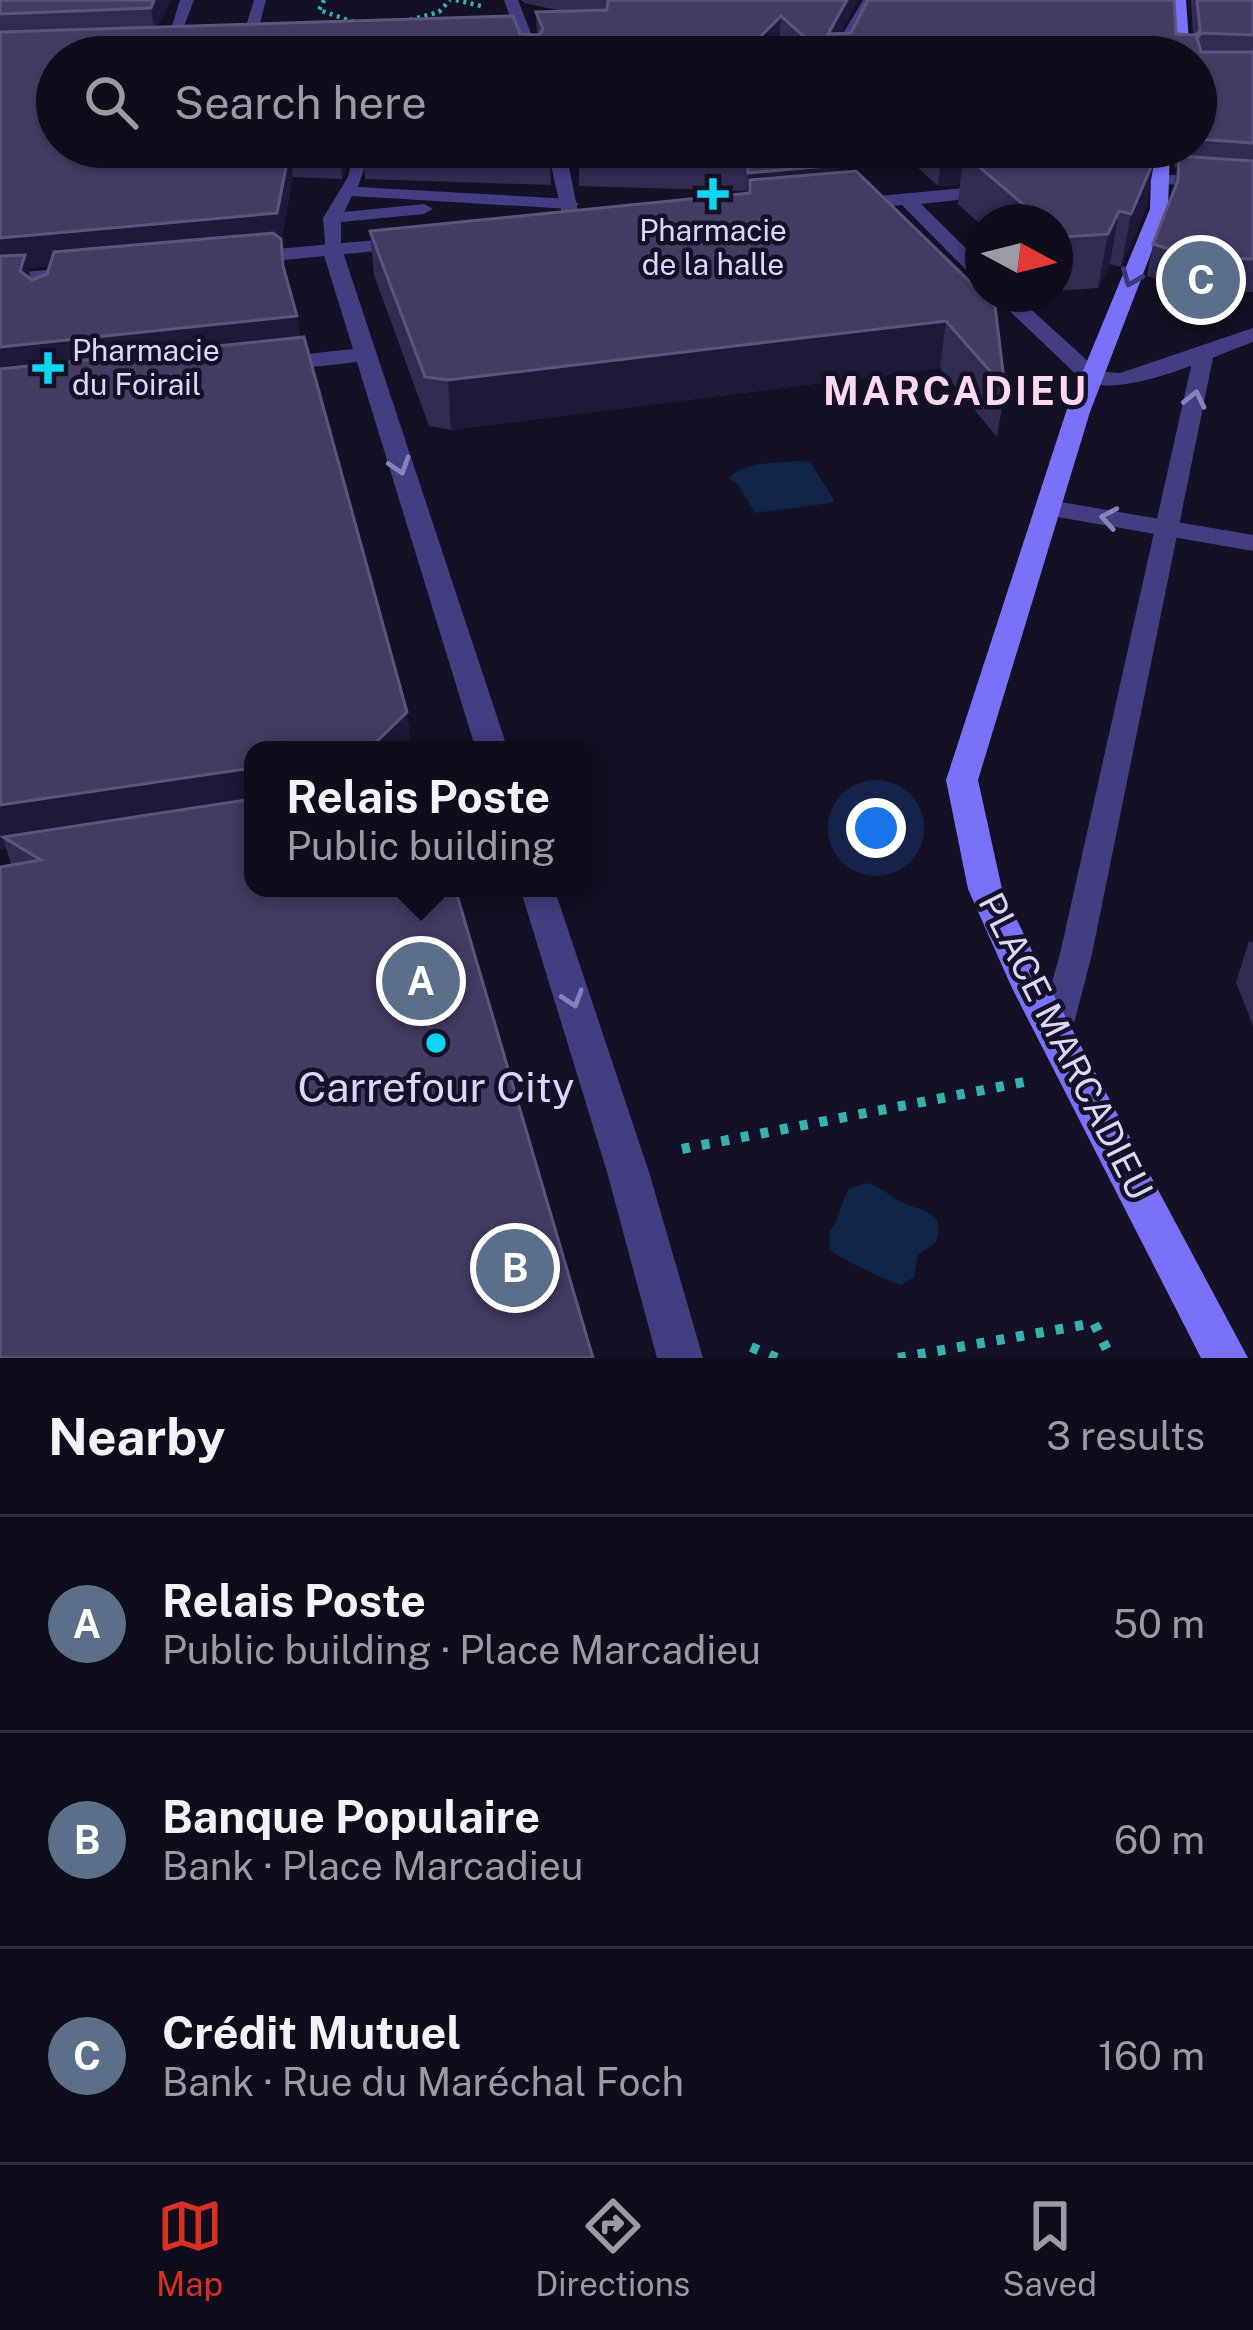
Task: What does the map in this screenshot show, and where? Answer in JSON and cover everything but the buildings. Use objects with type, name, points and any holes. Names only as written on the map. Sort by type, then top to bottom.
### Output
[{"type":"main road","points":[[1179,0],[1181,36]]},
{"type":"main road","name":"PLACE MARCADIEU","points":[[1161,168],[1159,209],[1078,412],[962,780],[985,889],[1225,1358]]},
{"type":"street","points":[[173,36],[187,0]]},
{"type":"street","points":[[511,0],[523,36]]},
{"type":"street","points":[[849,36],[869,0]]},
{"type":"street","points":[[570,168],[574,174],[564,229],[601,226]]},
{"type":"street","points":[[1095,181],[1161,176],[1253,182]]},
{"type":"street","points":[[850,184],[868,203]]},
{"type":"street","points":[[832,206],[1025,188]]},
{"type":"street","points":[[908,200],[965,258]]},
{"type":"street","points":[[224,259],[443,240]]},
{"type":"street","points":[[332,249],[489,741]]},
{"type":"street","points":[[0,280],[115,269]]},
{"type":"street","points":[[1022,312],[1094,378],[1122,380],[1253,335]]},
{"type":"street","points":[[251,367],[364,355]]},
{"type":"street","points":[[1048,508],[1253,543]]},
{"type":"street","points":[[540,897],[628,1172],[680,1358]]},
{"type":"lane","points":[[250,36],[260,0]]},
{"type":"lane","points":[[497,33],[521,32]]},
{"type":"lane","points":[[332,249],[332,218],[355,168]]},
{"type":"lane","points":[[347,191],[571,204]]},
{"type":"lane","points":[[332,218],[445,207],[469,200]]},
{"type":"lane","points":[[42,304],[50,275]]},
{"type":"lane","points":[[1055,1031],[1204,353]]},
{"type":"path","points":[[324,0],[319,10],[325,16],[357,22]]},
{"type":"path","points":[[420,28],[406,21],[439,12],[450,0]]},
{"type":"path","points":[[682,1149],[1024,1082]]},
{"type":"path","points":[[898,1358],[1094,1323],[1109,1354]]},
{"type":"path","points":[[751,1347],[777,1358]]},
{"type":"water","points":[[811,463],[834,500],[831,503],[755,513],[729,478],[753,466]]},
{"type":"water","points":[[867,1183],[931,1214],[938,1224],[936,1242],[918,1255],[914,1277],[902,1285],[829,1249],[830,1231],[849,1189]]},
{"type":"place","name":"Pharmacie de la halle","points":[[713,194]]},
{"type":"place","name":"Crédit Mutuel","points":[[1201,280]]},
{"type":"place","name":"Pharmacie du Foirail","points":[[48,368]]},
{"type":"place","name":"Relais Poste","points":[[421,981]]},
{"type":"place","name":"Carrefour City","points":[[436,1043]]},
{"type":"place","name":"Banque Populaire","points":[[515,1268]]},
{"type":"district","name":"MARCADIEU","points":[[956,391]]}]
